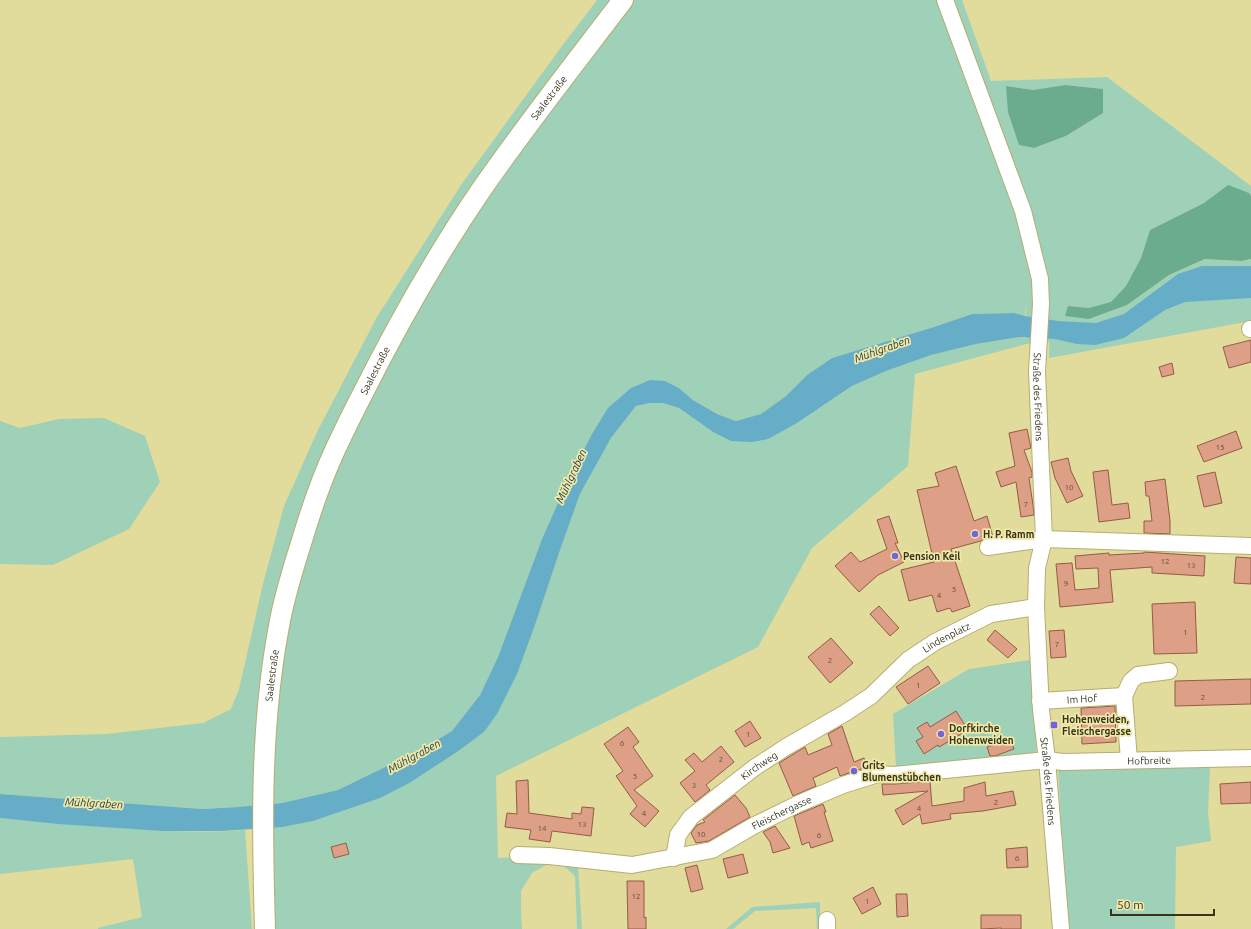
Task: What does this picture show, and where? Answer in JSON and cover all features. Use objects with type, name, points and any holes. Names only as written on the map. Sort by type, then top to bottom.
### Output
[{"type":"street","name":"Saalestraße","points":[[265,929],[263,798],[269,695],[279,625],[290,577],[314,503],[334,452],[370,377],[401,320],[445,245],[482,190],[540,110],[623,0]]},
{"type":"street","name":"Straße des Friedens","points":[[944,0],[1023,211],[1040,279],[1042,304],[1037,371],[1044,539],[1037,568],[1036,607],[1038,678],[1047,760],[1061,929]]},
{"type":"street","points":[[988,547],[1044,539],[1251,546]]},
{"type":"street","name":"Lindenplatz","points":[[871,696],[908,660],[935,642],[991,614],[1036,607]]},
{"type":"street","points":[[1129,760],[1124,696],[1132,681],[1138,675],[1169,671]]},
{"type":"street","name":"Kirchweg","points":[[674,858],[678,835],[691,817],[766,759],[846,713],[871,696]]},
{"type":"street","name":"Im Hof","points":[[1040,701],[1124,696]]},
{"type":"street","name":"Hofbreite","points":[[1047,760],[1062,762],[1251,758]]},
{"type":"street","name":"Fleischergasse","points":[[518,855],[549,856],[632,865],[674,858],[712,850],[755,825],[800,803],[843,785],[878,774],[894,776],[1047,760]]},
{"type":"green space","points":[[597,0],[962,0],[991,81],[1107,77],[1251,186],[1251,196],[1249,193],[1228,186],[1204,203],[1150,230],[1141,258],[1126,286],[1111,303],[1089,308],[1068,306],[1089,319],[1127,305],[1169,275],[1206,259],[1241,261],[1251,259],[1251,321],[1049,358],[1049,342],[1026,344],[915,374],[908,466],[812,548],[758,647],[496,776],[498,858],[549,856],[578,866],[582,929],[577,929],[575,876],[565,867],[548,864],[532,873],[521,891],[522,929],[272,929],[273,827],[313,821],[411,782],[457,752],[484,732],[536,622],[580,494],[611,438],[636,406],[650,403],[664,403],[679,408],[713,432],[797,423],[852,386],[886,371],[930,355],[976,344],[1020,337],[1026,338],[1026,304],[1025,316],[1014,313],[972,314],[832,358],[807,375],[786,396],[761,414],[736,421],[717,414],[693,400],[679,388],[665,381],[592,434],[569,478],[542,539],[498,657],[480,695],[452,731],[422,749],[338,790],[282,803],[202,809],[0,794],[0,737],[107,734],[203,723],[231,709],[239,689],[263,584],[284,506],[318,430],[377,317],[461,185]],"holes":[[[1065,85],[1103,89],[1103,113],[1066,136],[1034,148],[1019,145],[1007,86],[1033,90]]]},
{"type":"green space","points":[[1065,85],[1103,89],[1103,113],[1066,136],[1034,148],[1019,145],[1008,112],[1006,86],[1033,90]]},
{"type":"green space","points":[[1228,185],[1249,193],[1251,196],[1251,259],[1241,261],[1205,259],[1169,275],[1127,305],[1089,319],[1065,316],[1068,306],[1089,308],[1111,302],[1126,286],[1141,258],[1150,230],[1204,203]]},
{"type":"green space","points":[[104,418],[145,436],[160,482],[129,529],[53,565],[0,564],[0,421],[20,428],[59,419]]},
{"type":"green space","points":[[1030,660],[1037,757],[896,767],[893,714],[969,669]]},
{"type":"green space","points":[[1058,767],[1210,767],[1208,812],[1211,841],[1176,847],[1175,929],[1067,929]]},
{"type":"green space","points":[[0,818],[150,830],[245,830],[252,929],[98,929],[142,917],[133,859],[0,874]]},
{"type":"green space","points":[[820,902],[820,929],[817,929],[816,908],[755,911],[733,929],[726,929],[752,907]]},
{"type":"water","name":"Mühlgraben","points":[[1202,266],[1251,266],[1251,298],[1185,302],[1165,310],[1124,338],[1095,345],[1077,344],[1055,339],[1020,337],[976,344],[931,355],[886,371],[852,386],[797,423],[768,439],[752,442],[731,441],[713,432],[679,408],[663,403],[650,403],[636,406],[611,438],[580,494],[517,674],[497,714],[484,732],[457,752],[411,782],[380,798],[313,821],[282,827],[222,831],[162,831],[58,824],[0,818],[0,794],[202,809],[282,803],[338,790],[422,749],[452,731],[480,695],[498,657],[542,539],[569,478],[592,434],[608,408],[631,388],[650,380],[665,381],[679,388],[693,400],[717,414],[736,421],[761,414],[786,396],[807,375],[832,358],[972,314],[1014,313],[1058,321],[1096,323],[1124,314],[1178,274]]},
{"type":"building","points":[[1251,340],[1251,362],[1229,368],[1223,347]]},
{"type":"building","points":[[1172,363],[1174,374],[1162,377],[1159,367]]},
{"type":"building","points":[[1027,429],[1031,448],[1024,450],[1032,472],[1032,477],[1029,478],[1034,515],[1021,517],[1016,482],[1001,487],[996,472],[1015,466],[1009,433]]},
{"type":"building","points":[[1236,431],[1242,448],[1204,462],[1197,446]]},
{"type":"building","points":[[1068,458],[1071,471],[1083,496],[1067,503],[1055,478],[1051,462]]},
{"type":"building","points":[[956,466],[974,521],[987,516],[993,537],[951,549],[970,606],[952,612],[950,608],[937,612],[932,595],[909,601],[901,570],[934,562],[917,490],[939,486],[935,473]]},
{"type":"building","points":[[1108,470],[1112,505],[1128,503],[1130,518],[1099,522],[1093,472]]},
{"type":"building","points":[[1215,472],[1222,503],[1204,507],[1197,476]]},
{"type":"building","points":[[1165,479],[1170,534],[1144,533],[1144,521],[1152,521],[1149,496],[1146,496],[1145,482]]},
{"type":"building","points":[[889,516],[898,543],[895,543],[904,562],[878,575],[859,592],[835,566],[851,552],[860,562],[887,549],[877,520]]},
{"type":"building","points":[[1144,552],[1205,556],[1204,576],[1152,573],[1152,567],[1110,570],[1113,602],[1060,607],[1056,564],[1072,563],[1075,590],[1099,588],[1098,568],[1076,569],[1075,556]]},
{"type":"building","points":[[1236,557],[1251,558],[1251,584],[1234,583]]},
{"type":"building","points":[[1195,602],[1197,653],[1154,654],[1152,604]]},
{"type":"building","points":[[879,606],[899,628],[890,636],[870,614]]},
{"type":"building","points":[[995,630],[1017,649],[1008,658],[987,640]]},
{"type":"building","points":[[1064,630],[1066,657],[1051,658],[1049,631]]},
{"type":"building","points":[[831,638],[853,663],[830,683],[808,657]]},
{"type":"building","points":[[928,666],[940,683],[908,704],[896,687]]},
{"type":"building","points":[[1251,679],[1251,704],[1175,706],[1175,681]]},
{"type":"building","points":[[1115,706],[1116,742],[1082,744],[1081,708]]},
{"type":"building","name":"Dorfkirche Hohenweiden","points":[[956,711],[968,730],[924,754],[916,741],[923,737],[917,728],[927,722],[930,727]]},
{"type":"building","points":[[750,721],[761,738],[745,747],[735,731]]},
{"type":"building","points":[[842,726],[854,762],[864,758],[867,767],[840,776],[837,767],[813,778],[816,786],[793,796],[779,763],[805,747],[808,755],[832,745],[828,734]]},
{"type":"building","points":[[628,727],[639,742],[633,747],[653,776],[634,790],[659,811],[645,827],[630,814],[637,806],[616,776],[623,771],[604,744]]},
{"type":"building","points":[[1010,739],[1014,749],[995,756],[990,756],[987,747]]},
{"type":"building","points":[[721,746],[734,762],[706,785],[710,790],[695,802],[680,783],[695,771],[685,760],[694,753],[702,762]]},
{"type":"building","points":[[528,780],[529,813],[572,819],[572,813],[581,814],[582,807],[594,808],[591,836],[552,831],[550,842],[529,839],[531,830],[505,827],[507,813],[517,814],[516,781]]},
{"type":"building","points":[[930,781],[932,806],[964,801],[964,788],[985,782],[986,796],[1013,791],[1016,805],[983,811],[950,814],[951,819],[922,824],[920,814],[903,825],[895,810],[928,791],[883,795],[882,784]]},
{"type":"building","points":[[1251,782],[1251,803],[1221,804],[1220,784]]},
{"type":"building","points":[[735,795],[746,808],[750,817],[709,841],[696,843],[691,833],[697,825],[705,822],[703,820]]},
{"type":"building","points":[[823,804],[833,841],[811,848],[809,842],[802,845],[794,816]]},
{"type":"building","points":[[775,826],[790,848],[773,853],[770,842],[763,832]]},
{"type":"building","points":[[346,843],[349,854],[334,858],[331,847]]},
{"type":"building","points":[[1027,847],[1028,867],[1007,868],[1006,849]]},
{"type":"building","points":[[743,854],[748,873],[728,878],[723,859]]},
{"type":"building","points":[[697,865],[703,889],[691,892],[685,868]]},
{"type":"building","points":[[627,881],[644,881],[644,918],[646,917],[646,929],[628,929]]},
{"type":"building","points":[[873,887],[881,904],[862,914],[853,898]]},
{"type":"building","points":[[896,894],[907,894],[908,916],[897,917]]},
{"type":"building","points":[[981,915],[1021,915],[1021,929],[981,929]]},
{"type":"place","name":"H. P. Ramm","points":[[975,534]]},
{"type":"place","name":"Pension Keil","points":[[895,556]]},
{"type":"place","name":"Hohenweiden, Fleischergasse","points":[[1054,725]]},
{"type":"place","name":"Dorfkirche Hohenweiden","points":[[941,734]]},
{"type":"place","name":"Grits Blumenstübchen","points":[[854,771]]}]
